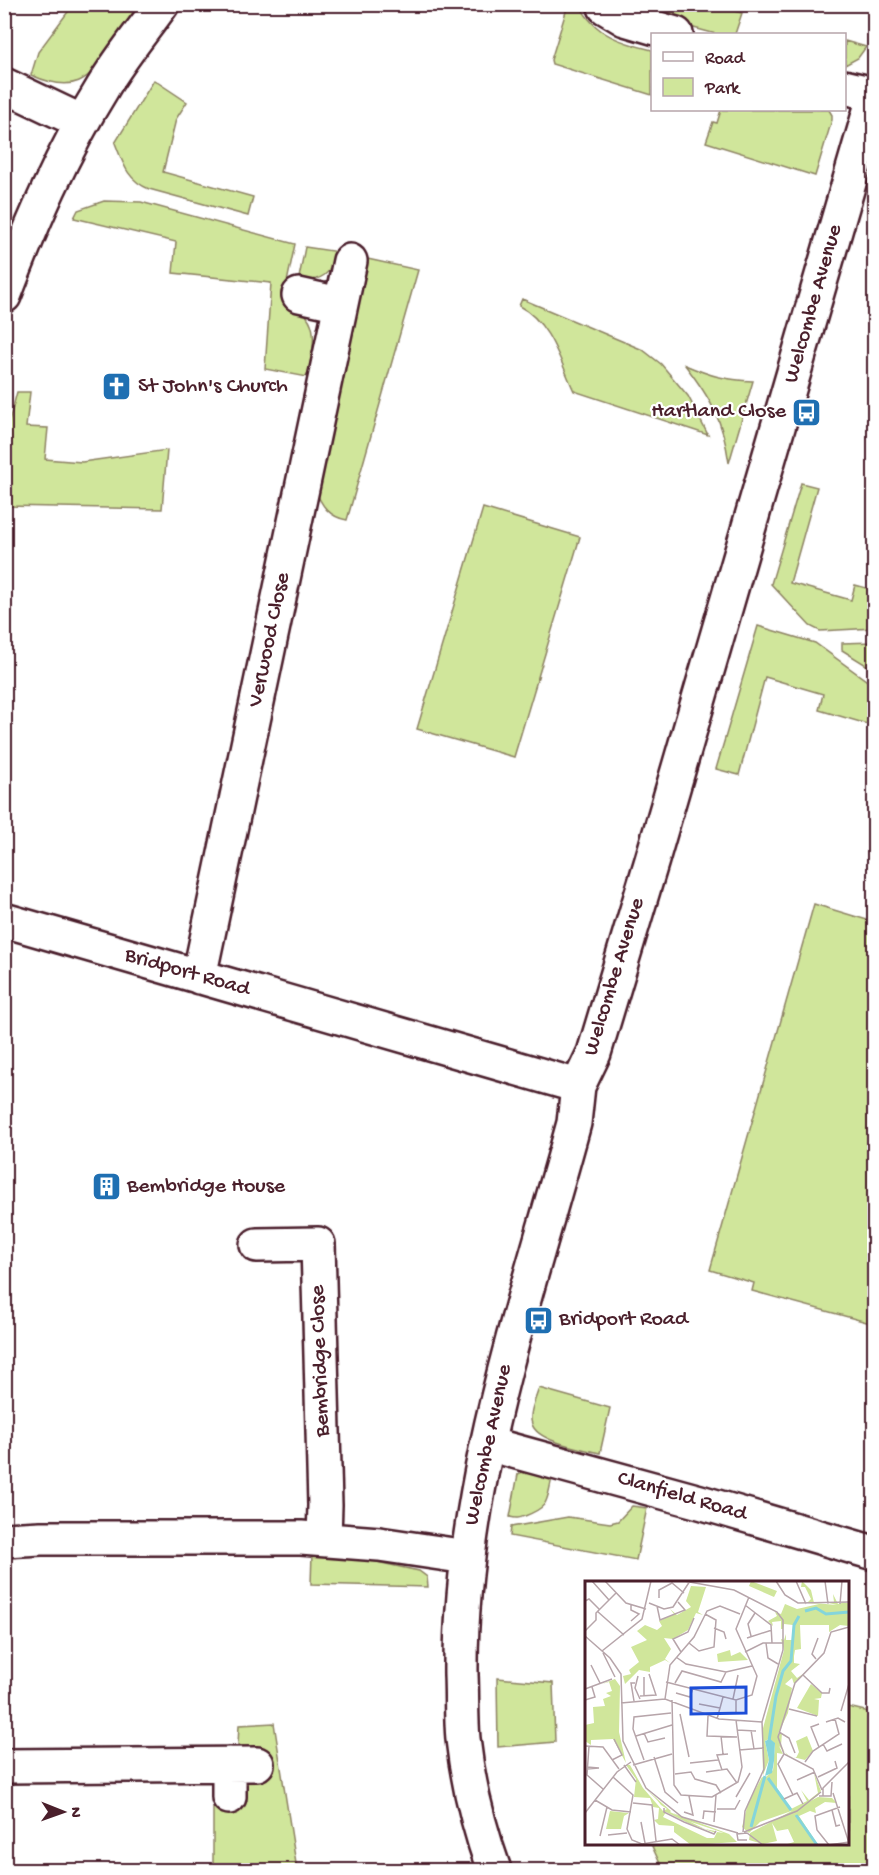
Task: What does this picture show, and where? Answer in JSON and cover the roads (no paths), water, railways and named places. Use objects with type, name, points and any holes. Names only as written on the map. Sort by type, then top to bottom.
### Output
[{"type":"street","points":[[4,296],[41,203],[82,122],[104,85],[162,4]]},
{"type":"street","points":[[604,4],[625,20],[672,33]]},
{"type":"street","points":[[4,85],[82,122]]},
{"type":"street","points":[[846,88],[874,96]]},
{"type":"street","name":"Welcombe Avenue","points":[[494,1870],[479,1825],[463,1737],[461,1642],[467,1557],[488,1444],[509,1350],[574,1123],[578,1086],[594,1053],[642,894],[874,96]]},
{"type":"street","name":"Verwood Close","points":[[199,976],[350,261]]},
{"type":"street","points":[[299,295],[340,304]]},
{"type":"street","name":"Bridport Road","points":[[4,920],[578,1086]]},
{"type":"street","name":"Bembridge Close","points":[[257,1245],[318,1244],[324,1539]]},
{"type":"street","name":"Clanfield Road","points":[[488,1444],[874,1553]]},
{"type":"street","points":[[4,1540],[64,1538],[324,1539],[467,1557]]},
{"type":"street","points":[[4,1766],[243,1764],[229,1797]]},
{"type":"place","name":"St John's Church","points":[[117,387]]},
{"type":"place","name":"Hartland Close","points":[[807,412]]},
{"type":"place","name":"Bembridge House","points":[[106,1187]]},
{"type":"place","name":"Bridport Road","points":[[538,1320]]}]
